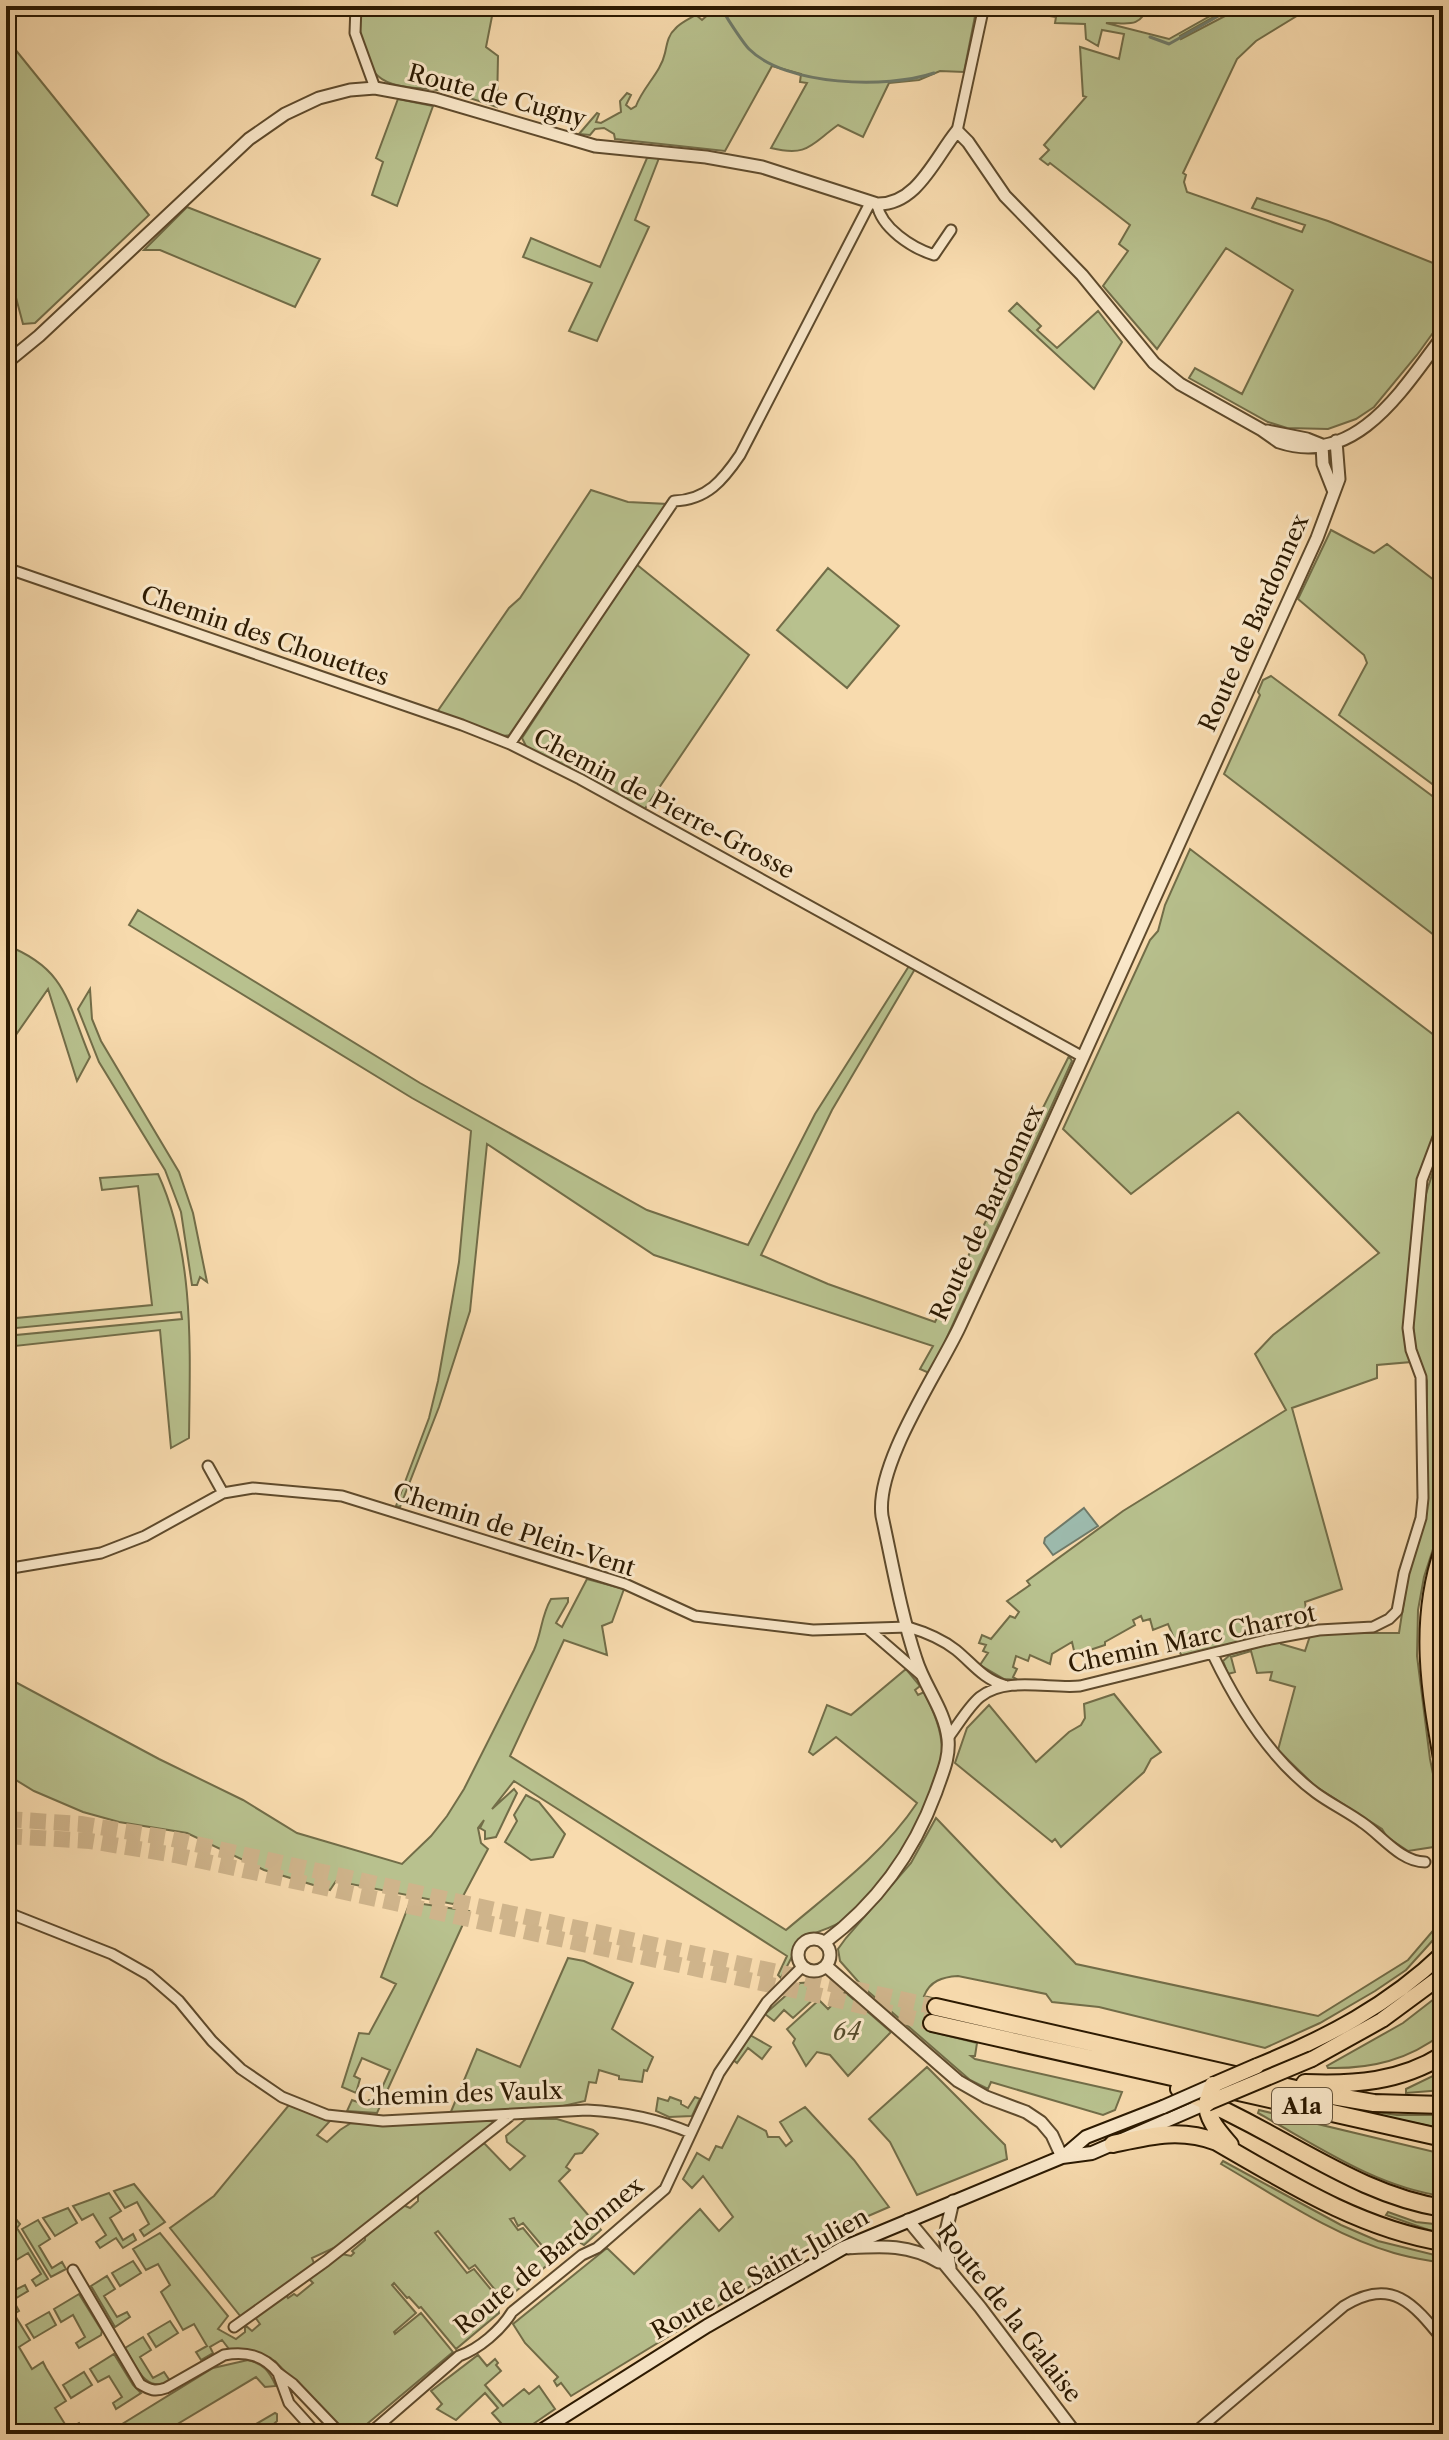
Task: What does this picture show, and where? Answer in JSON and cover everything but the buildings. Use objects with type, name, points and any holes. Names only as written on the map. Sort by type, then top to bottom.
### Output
[{"type":"highway","points":[[1443,1550],[1430,1598],[1427,1644],[1443,1764]]},
{"type":"highway","name":"A1a","points":[[1443,2105],[1374,2103],[934,2015],[1137,2070],[1443,2138]]},
{"type":"highway","name":"A1a","points":[[1255,2081],[1363,2083],[1410,2072],[1443,2055]]},
{"type":"highway","name":"A1a","points":[[1137,2070],[1225,2110],[1368,2186],[1413,2202],[1443,2208]]},
{"type":"highway","points":[[1213,2085],[1207,2111],[1230,2146],[1249,2161]]},
{"type":"highway","points":[[1113,2144],[1164,2133],[1187,2133],[1217,2142],[1331,2204],[1384,2228],[1443,2242]]},
{"type":"main road","name":"Route de Saint-Julien","points":[[1062,2157],[1086,2137],[1286,2054],[1379,2005],[1409,1984],[1443,1953]]},
{"type":"main road","name":"Route de Saint-Julien","points":[[536,2434],[684,2339],[843,2248],[1062,2157],[1092,2153],[1312,2059],[1382,2020],[1443,1975]]},
{"type":"street","points":[[356,6],[355,33],[375,88]]},
{"type":"street","points":[[951,230],[934,255],[925,252],[909,244],[878,215],[873,203],[895,201],[912,190],[957,131],[984,6]]},
{"type":"street","name":"Route de Cugny","points":[[6,363],[36,339],[249,139],[278,119],[319,98],[350,90],[375,88],[435,99],[595,146],[706,157],[762,167],[873,203]]},
{"type":"street","points":[[957,131],[1005,196],[1082,275],[1154,363],[1180,384],[1279,442],[1307,448],[1336,441],[1362,429],[1377,419],[1443,336]]},
{"type":"street","name":"Chemin de Pierre-Grosse","points":[[873,203],[740,455],[712,490],[693,498],[674,501],[510,744],[580,779],[1083,1057]]},
{"type":"street","name":"Route de Bardonnex","points":[[369,2434],[459,2356],[471,2351],[506,2322],[512,2312],[582,2255],[597,2248],[665,2189],[719,2073],[767,2002],[802,1967],[797,1956],[801,1944],[814,1939],[824,1943],[847,1925],[877,1893],[917,1837],[946,1764],[948,1738],[943,1719],[921,1674],[908,1627],[881,1506],[887,1469],[952,1343],[1317,538],[1339,479],[1336,441]]},
{"type":"street","name":"Route de Bardonnex","points":[[1322,445],[1323,464],[1334,492]]},
{"type":"street","name":"Chemin des Chouettes","points":[[6,568],[435,715],[510,744]]},
{"type":"street","name":"Chemin Marc Charrot","points":[[1004,1685],[1080,1686],[1266,1640],[1319,1630],[1373,1627],[1397,1611],[1404,1573],[1421,1518],[1423,1498],[1422,1385],[1408,1337],[1417,1224],[1422,1180],[1443,1124]]},
{"type":"street","points":[[6,1569],[84,1557],[115,1549],[145,1536],[223,1493],[208,1466]]},
{"type":"street","name":"Chemin de Plein-Vent","points":[[223,1493],[253,1488],[342,1496],[625,1584],[695,1616],[813,1630],[908,1627]]},
{"type":"street","points":[[908,1627],[943,1641],[984,1676],[1004,1685]]},
{"type":"street","points":[[868,1629],[921,1674]]},
{"type":"street","points":[[1213,1655],[1259,1734],[1315,1793],[1363,1823],[1405,1856],[1425,1862]]},
{"type":"street","points":[[948,1738],[980,1697],[1004,1685]]},
{"type":"street","name":"Chemin des Vaulx","points":[[6,1912],[112,1954],[149,1975],[179,2001],[225,2055],[260,2084],[327,2115],[376,2120],[617,2111],[650,2117],[691,2133]]},
{"type":"street","points":[[802,1967],[813,1971],[826,1966],[830,1955],[824,1943]]},
{"type":"street","points":[[826,1966],[958,2081],[1041,2122],[1052,2135],[1062,2157]]},
{"type":"street","points":[[234,2327],[326,2261],[511,2115]]},
{"type":"street","points":[[950,2268],[945,2236],[953,2201]]},
{"type":"street","name":"Route de la Galaise","points":[[908,2220],[950,2268],[1076,2434]]},
{"type":"street","points":[[843,2248],[905,2247],[950,2268]]},
{"type":"street","points":[[73,2270],[140,2384],[156,2391],[224,2355],[256,2355],[269,2362],[335,2428],[335,2434]]},
{"type":"street","points":[[1193,2434],[1344,2306],[1358,2298],[1378,2293],[1405,2299],[1443,2340]]},
{"type":"street","points":[[278,2373],[289,2403],[317,2434]]},
{"type":"green space","points":[[359,6],[494,6],[486,47],[498,56],[497,107],[443,91],[392,84],[378,76],[365,53],[360,33]]},
{"type":"green space","points":[[707,6],[977,6],[964,72],[940,71],[919,80],[889,83],[863,137],[838,125],[801,150],[771,148],[807,83],[800,82],[801,74],[772,66],[725,151],[615,139],[614,134],[604,128],[595,129],[590,135],[579,134],[597,113],[596,122],[601,123],[621,112],[620,101],[627,93],[631,95],[626,105],[631,109],[636,106],[660,67],[671,34],[696,15],[702,20],[711,12]]},
{"type":"green space","points":[[989,6],[1147,6],[1141,19],[1136,22],[1106,23],[1169,39],[1233,6],[1180,36],[1181,39],[1244,6],[1313,6],[1256,41],[1237,59],[1183,173],[1186,175],[1184,182],[1187,192],[1302,232],[1305,225],[1252,208],[1257,198],[1328,221],[1443,267],[1443,319],[1374,407],[1356,419],[1328,429],[1287,428],[1268,422],[1189,378],[1195,368],[1242,394],[1293,290],[1226,248],[1157,349],[1103,286],[1128,251],[1119,244],[1130,225],[1050,163],[1048,165],[1040,159],[1049,150],[1044,145],[1086,97],[1083,96],[1080,47],[1119,59],[1124,34],[1102,30],[1098,46],[1086,39],[1085,24],[1055,23],[1056,17]]},
{"type":"green space","points":[[6,38],[149,215],[35,323],[23,324],[6,260]]},
{"type":"green space","points":[[398,99],[433,106],[397,206],[372,195],[383,162],[376,158]]},
{"type":"green space","points":[[647,158],[659,158],[635,220],[649,227],[597,341],[569,331],[592,283],[523,257],[531,238],[600,267]]},
{"type":"green space","points":[[187,207],[320,259],[295,307],[160,250],[144,250]]},
{"type":"green space","points":[[1017,303],[1041,326],[1037,330],[1057,348],[1098,311],[1122,342],[1094,389],[1009,311]]},
{"type":"green space","points":[[591,490],[628,502],[667,504],[512,735],[502,736],[437,712],[509,608],[520,598]]},
{"type":"green space","points":[[1331,530],[1374,553],[1387,544],[1443,587],[1443,792],[1339,715],[1367,663],[1364,655],[1298,599]]},
{"type":"green space","points":[[636,564],[749,655],[644,810],[527,748],[522,738]]},
{"type":"green space","points":[[828,568],[899,626],[847,688],[777,630]]},
{"type":"green space","points":[[1271,676],[1443,804],[1443,942],[1224,774],[1260,695],[1258,692],[1263,680]]},
{"type":"green space","points":[[1190,849],[1443,1042],[1443,1114],[1423,1163],[1415,1197],[1405,1330],[1411,1362],[1377,1365],[1377,1378],[1292,1408],[1342,1589],[1305,1602],[1308,1626],[1182,1657],[1168,1624],[1153,1630],[1150,1619],[1143,1621],[1141,1616],[1133,1620],[1135,1625],[1105,1642],[1105,1645],[1075,1655],[1072,1642],[1052,1654],[1050,1664],[1030,1655],[1028,1661],[1016,1656],[1013,1667],[1017,1669],[1013,1677],[1018,1680],[1004,1679],[980,1665],[988,1653],[983,1651],[986,1645],[979,1643],[982,1635],[991,1639],[1010,1616],[1015,1618],[1019,1612],[1007,1601],[1030,1585],[1027,1581],[1123,1511],[1286,1410],[1255,1354],[1273,1335],[1379,1253],[1238,1112],[1131,1194],[1063,1129],[1150,940],[1158,931],[1165,905]]},
{"type":"green space","points":[[138,910],[420,1083],[647,1210],[748,1245],[815,1114],[909,966],[915,969],[832,1110],[761,1255],[828,1284],[935,1322],[1069,1056],[1072,1061],[929,1373],[920,1369],[933,1346],[654,1255],[487,1144],[470,1311],[439,1407],[400,1507],[396,1506],[429,1418],[438,1381],[459,1262],[471,1131],[129,925]]},
{"type":"green space","points":[[6,945],[42,965],[62,989],[90,1057],[77,1081],[48,989],[6,1049]]},
{"type":"green space","points":[[90,989],[92,1019],[101,1041],[179,1172],[193,1213],[207,1282],[200,1277],[197,1285],[192,1285],[181,1212],[165,1170],[99,1062],[78,1009]]},
{"type":"green space","points":[[1443,1139],[1443,1518],[1424,1577],[1418,1610],[1417,1656],[1430,1759],[1443,1823],[1443,1880],[1438,1876],[1434,1847],[1408,1851],[1387,1837],[1382,1829],[1315,1786],[1278,1750],[1295,1687],[1270,1680],[1272,1672],[1257,1673],[1251,1651],[1231,1657],[1235,1672],[1228,1674],[1223,1661],[1231,1654],[1281,1641],[1281,1644],[1305,1651],[1310,1636],[1328,1633],[1399,1633],[1408,1575],[1427,1512],[1427,1381],[1414,1343],[1413,1319],[1426,1194]]},
{"type":"green space","points":[[158,1174],[179,1237],[188,1303],[189,1438],[171,1448],[160,1330],[6,1347],[6,1336],[182,1319],[181,1312],[6,1329],[6,1319],[152,1305],[138,1186],[102,1190],[100,1178]]},
{"type":"green space","points":[[587,1579],[624,1589],[612,1622],[602,1626],[607,1655],[564,1640],[510,1756],[786,1930],[873,1855],[917,1803],[836,1737],[813,1755],[809,1752],[827,1705],[851,1715],[906,1669],[920,1686],[915,1690],[918,1695],[924,1692],[939,1728],[942,1755],[908,1841],[886,1875],[860,1906],[840,1923],[801,1939],[781,1978],[778,1975],[787,1956],[514,1781],[492,1809],[514,1789],[517,1793],[496,1837],[485,1839],[485,1831],[480,1828],[484,1820],[478,1828],[481,1843],[488,1849],[461,1900],[453,1904],[336,1881],[330,1890],[264,1870],[187,1833],[119,1822],[83,1812],[34,1791],[6,1774],[6,1677],[243,1800],[297,1833],[402,1864],[431,1836],[464,1789],[534,1650],[551,1599],[568,1598],[556,1623],[562,1627]]},
{"type":"green space","points":[[1114,1694],[1161,1752],[1151,1759],[1144,1772],[1061,1847],[1055,1839],[1052,1842],[955,1763],[967,1728],[989,1705],[1036,1762],[1081,1725],[1085,1718],[1084,1704]]},
{"type":"green space","points":[[526,1795],[539,1802],[565,1834],[553,1857],[531,1860],[505,1842],[517,1821],[514,1815]]},
{"type":"green space","points":[[936,1818],[1076,1964],[1318,2016],[1408,1960],[1443,1919],[1443,1929],[1406,1970],[1375,1991],[1320,2023],[1265,2048],[1099,2007],[1052,2002],[1046,1994],[958,1976],[937,1981],[927,1991],[924,1996],[936,1999],[929,2031],[977,2043],[975,2056],[971,2056],[975,2059],[1122,2092],[1115,2110],[1103,2115],[991,2082],[988,2089],[970,2080],[863,1987],[840,1961],[838,1949],[911,1863]]},
{"type":"green space","points":[[410,1902],[469,1911],[377,2113],[347,2111],[352,2100],[366,2105],[369,2100],[376,2101],[390,2070],[362,2058],[354,2076],[360,2079],[356,2093],[342,2087],[359,2033],[369,2034],[396,1984],[381,1977]]},
{"type":"green space","points":[[568,1958],[584,1961],[633,1983],[612,2029],[653,2057],[647,2071],[644,2070],[642,2082],[619,2079],[619,2076],[599,2070],[596,2083],[589,2082],[585,2101],[541,2111],[450,2114],[477,2049],[520,2067]]},
{"type":"green space","points":[[816,1982],[808,1989],[816,1997],[793,2018],[784,2010],[774,2021],[765,2014],[800,1983]]},
{"type":"green space","name":"64","points":[[845,1992],[891,2032],[848,2076],[830,2055],[817,2052],[806,2066],[793,2043],[795,2039],[787,2029],[819,2000],[828,2009]]},
{"type":"green space","points":[[1443,1992],[1443,2033],[1430,2042],[1389,2061],[1359,2067],[1328,2068],[1403,2023]]},
{"type":"green space","points":[[750,2035],[771,2047],[762,2059],[748,2048],[737,2063],[732,2059]]},
{"type":"green space","points":[[927,2067],[1005,2145],[1007,2159],[917,2195],[890,2142],[869,2119]]},
{"type":"green space","points":[[1443,2071],[1443,2090],[1406,2093],[1406,2089]]},
{"type":"green space","points":[[670,2097],[688,2108],[695,2097],[700,2099],[692,2116],[669,2117],[656,2111],[658,2098],[668,2101]]},
{"type":"green space","points":[[289,2105],[330,2121],[317,2135],[327,2142],[351,2123],[497,2119],[497,2123],[338,2246],[312,2258],[315,2266],[241,2317],[170,2228],[214,2196]]},
{"type":"green space","points":[[805,2107],[854,2160],[889,2207],[859,2220],[571,2396],[561,2383],[557,2386],[554,2381],[558,2377],[525,2343],[513,2324],[607,2248],[634,2274],[700,2209],[719,2231],[733,2217],[703,2176],[692,2188],[683,2179],[697,2153],[709,2160],[716,2146],[722,2148],[738,2116],[766,2131],[768,2137],[779,2137],[786,2146],[792,2141],[780,2122]]},
{"type":"green space","points":[[1259,2110],[1443,2154],[1443,2196],[1394,2184],[1370,2174],[1258,2113]]},
{"type":"green space","points":[[1369,2113],[1397,2115],[1443,2115],[1443,2129]]},
{"type":"green space","points":[[526,2119],[557,2119],[598,2134],[582,2153],[575,2154],[566,2167],[570,2170],[559,2181],[601,2230],[584,2245],[579,2242],[555,2261],[523,2223],[518,2226],[514,2218],[510,2219],[518,2230],[523,2228],[551,2262],[504,2301],[475,2265],[469,2269],[438,2231],[435,2233],[467,2273],[474,2269],[502,2303],[498,2307],[499,2313],[456,2349],[421,2307],[407,2298],[394,2283],[392,2285],[416,2313],[395,2334],[421,2313],[453,2352],[355,2434],[346,2428],[342,2431],[275,2361],[248,2350],[229,2349],[222,2340],[210,2347],[213,2353],[201,2360],[196,2352],[207,2346],[194,2324],[183,2330],[161,2292],[170,2285],[158,2264],[146,2270],[133,2249],[160,2233],[228,2316],[218,2329],[236,2339],[245,2332],[245,2325],[252,2331],[260,2324],[255,2317],[286,2295],[288,2298],[294,2294],[297,2296],[313,2283],[309,2279],[342,2254],[351,2256],[365,2237],[403,2205],[410,2208],[418,2201],[418,2193],[484,2143],[510,2170],[525,2156],[507,2142],[506,2136]]},
{"type":"green space","points":[[1223,2161],[1341,2225],[1378,2241],[1443,2257],[1443,2263],[1400,2255],[1349,2236],[1221,2164]]},
{"type":"green space","points":[[134,2184],[165,2222],[144,2236],[140,2230],[149,2224],[137,2202],[125,2208],[114,2191]]},
{"type":"green space","points":[[109,2193],[121,2211],[110,2218],[123,2240],[133,2234],[136,2240],[123,2248],[116,2238],[100,2248],[96,2242],[106,2235],[93,2214],[82,2220],[73,2206]]},
{"type":"green space","points":[[6,2207],[20,2224],[17,2228],[48,2279],[36,2286],[32,2280],[41,2274],[28,2253],[6,2266]]},
{"type":"green space","points":[[68,2208],[77,2223],[55,2236],[43,2218]]},
{"type":"green space","points":[[1388,2212],[1416,2222],[1443,2225],[1443,2235],[1386,2215]]},
{"type":"green space","points":[[38,2220],[50,2239],[39,2246],[52,2268],[62,2262],[66,2269],[51,2277],[22,2229]]},
{"type":"green space","points":[[133,2261],[141,2273],[120,2286],[112,2273]]},
{"type":"green space","points":[[6,2276],[15,2290],[25,2285],[28,2291],[13,2300],[19,2311],[14,2314],[30,2340],[19,2347],[32,2369],[43,2362],[66,2401],[55,2408],[68,2429],[79,2423],[85,2434],[6,2434],[6,2311],[11,2308],[6,2300]]},
{"type":"green space","points":[[107,2276],[115,2289],[104,2296],[117,2317],[127,2312],[130,2317],[115,2327],[91,2286]]},
{"type":"green space","points":[[79,2294],[102,2331],[101,2335],[79,2348],[76,2343],[85,2337],[73,2315],[61,2322],[54,2309]]},
{"type":"green space","points":[[49,2312],[56,2325],[34,2338],[26,2325]]},
{"type":"green space","points":[[170,2321],[178,2333],[156,2347],[148,2334]]},
{"type":"green space","points":[[143,2337],[151,2350],[140,2357],[153,2378],[164,2372],[170,2381],[154,2384],[137,2370],[125,2348]]},
{"type":"green space","points":[[114,2354],[141,2393],[116,2409],[113,2403],[122,2397],[109,2376],[98,2382],[90,2369]]},
{"type":"green space","points":[[478,2355],[487,2366],[495,2359],[498,2363],[496,2365],[501,2371],[485,2385],[503,2406],[524,2389],[529,2394],[539,2386],[555,2409],[520,2433],[514,2426],[508,2431],[492,2413],[498,2408],[485,2393],[456,2420],[437,2409],[442,2404],[431,2391]]},
{"type":"green space","points":[[248,2360],[265,2369],[276,2386],[265,2387],[256,2377],[176,2425],[178,2434],[106,2434],[213,2368]]},
{"type":"green space","points":[[84,2372],[92,2385],[71,2398],[63,2385]]},
{"type":"green space","points":[[275,2413],[277,2421],[263,2434],[239,2434]]},
{"type":"shaded area","points":[[1084,1508],[1098,1526],[1053,1555],[1044,1543],[1045,1538]]},
{"type":"waterway","points":[[1150,37],[1169,44],[1236,6]]},
{"type":"waterway","points":[[725,14],[749,49],[787,71],[838,81],[865,82],[934,73]]},
{"type":"tunnel","points":[[6,1819],[81,1824],[168,1838],[936,2007]]},
{"type":"tunnel","points":[[6,1836],[90,1841],[175,1855],[817,1995],[932,2023]]}]
